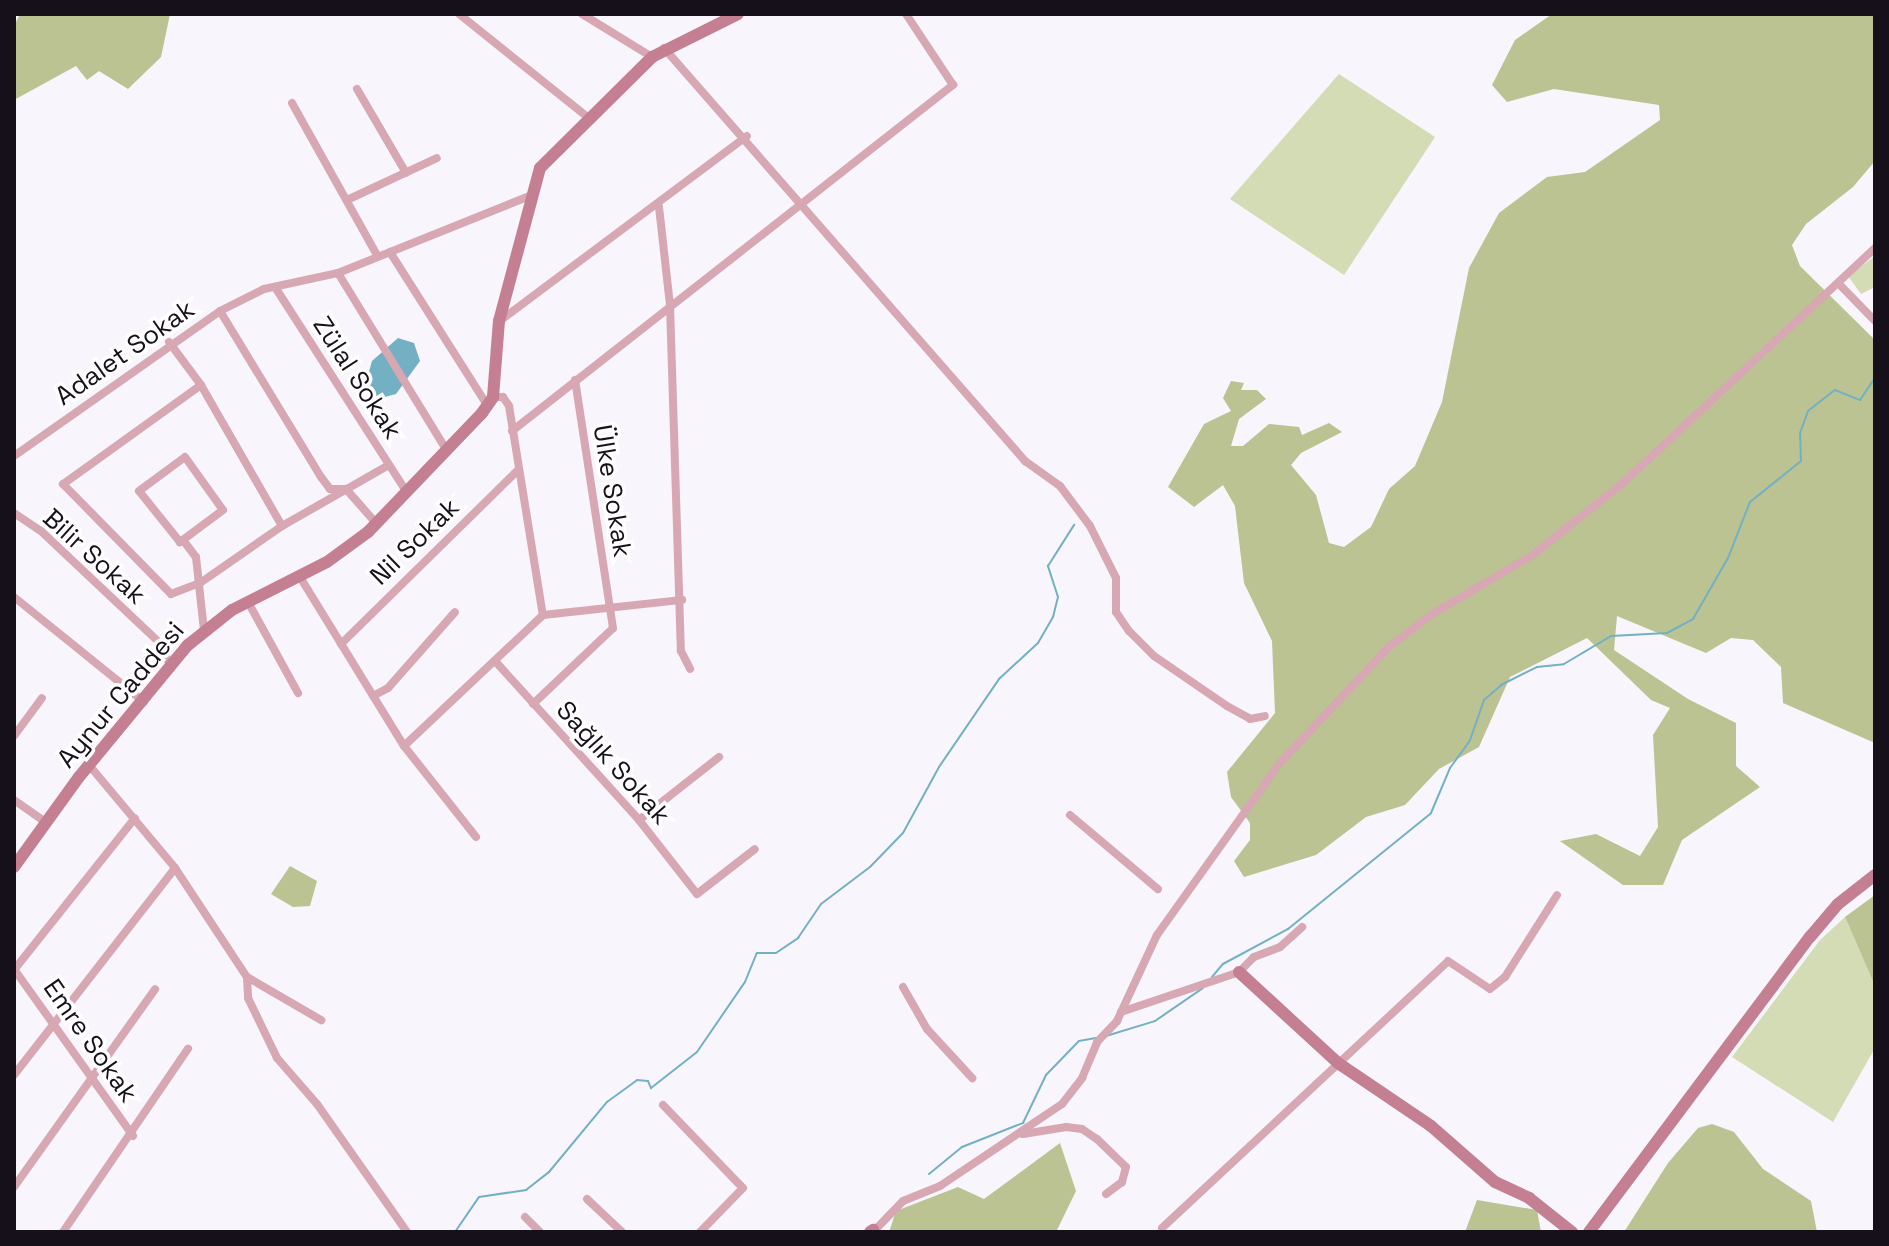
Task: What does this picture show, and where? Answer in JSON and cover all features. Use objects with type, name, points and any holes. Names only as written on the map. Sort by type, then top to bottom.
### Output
[{"type":"street","points":[[459,14],[589,118]]},
{"type":"street","points":[[582,14],[652,57]]},
{"type":"street","points":[[490,401],[499,321],[540,168],[652,57],[664,48],[738,14]]},
{"type":"street","points":[[512,431],[953,85],[906,14]]},
{"type":"street","points":[[664,48],[747,136],[1025,461],[1060,486],[1090,526],[1116,578],[1116,612],[1129,631],[1154,656],[1227,706],[1250,719],[1265,716]]},
{"type":"street","points":[[357,89],[406,173]]},
{"type":"street","points":[[292,103],[378,257]]},
{"type":"street","points":[[499,321],[659,207],[747,136]]},
{"type":"street","points":[[347,200],[437,158]]},
{"type":"street","name":"Adalet Sokak","points":[[14,456],[169,342],[220,311],[275,287],[338,273],[532,195]]},
{"type":"street","points":[[659,207],[670,305],[682,600],[681,651],[690,669]]},
{"type":"street","points":[[872,1231],[903,1201],[940,1186],[1023,1134],[1062,1104],[1121,1012],[1157,935],[1279,764],[1390,646],[1431,615],[1534,554],[1623,483],[1839,284],[1853,264],[1875,248]]},
{"type":"street","points":[[390,252],[490,401]]},
{"type":"street","points":[[338,273],[446,449]]},
{"type":"street","points":[[1839,284],[1875,321]]},
{"type":"street","name":"Zülal Sokak","points":[[275,287],[406,491]]},
{"type":"street","points":[[220,311],[321,477],[330,489],[346,489],[376,523]]},
{"type":"street","points":[[169,342],[201,385],[282,526]]},
{"type":"street","name":"Ülke Sokak","points":[[575,380],[610,608]]},
{"type":"street","points":[[201,385],[63,484],[171,594],[200,583],[282,526],[389,465]]},
{"type":"street","points":[[490,401],[503,397],[509,406],[543,615]]},
{"type":"street","name":"Aynur Caddesi","points":[[14,867],[89,765],[204,631],[248,602],[300,577],[376,523],[490,401]]},
{"type":"street","points":[[183,540],[223,510],[185,457],[139,491],[173,536],[183,540],[196,557],[204,631]]},
{"type":"street","name":"Nil Sokak","points":[[341,644],[518,470]]},
{"type":"street","name":"Bilir Sokak","points":[[14,513],[41,531],[162,645],[171,670]]},
{"type":"street","points":[[300,577],[404,746],[476,837]]},
{"type":"street","points":[[14,597],[145,702]]},
{"type":"street","points":[[404,746],[543,615],[682,600]]},
{"type":"street","points":[[248,602],[298,693]]},
{"type":"street","points":[[533,704],[599,647],[613,628],[610,608]]},
{"type":"street","points":[[373,696],[388,688],[455,612]]},
{"type":"street","name":"Sağlık Sokak","points":[[495,661],[639,820],[697,894],[755,849]]},
{"type":"street","points":[[14,736],[42,698]]},
{"type":"street","points":[[639,820],[719,757]]},
{"type":"street","points":[[89,765],[175,868],[247,977],[321,1020]]},
{"type":"street","points":[[14,800],[46,822]]},
{"type":"street","points":[[1070,815],[1158,889]]},
{"type":"street","points":[[14,969],[135,818]]},
{"type":"street","points":[[14,1075],[175,868]]},
{"type":"street","points":[[1589,1232],[1810,937],[1838,904],[1875,875]]},
{"type":"street","points":[[1162,1228],[1448,961],[1490,989],[1505,977],[1557,895]]},
{"type":"street","points":[[1121,1012],[1239,972],[1254,957],[1280,947],[1302,927]]},
{"type":"street","name":"Emre Sokak","points":[[14,969],[133,1136]]},
{"type":"street","points":[[1239,972],[1338,1063],[1431,1126],[1495,1182],[1529,1198],[1572,1232]]},
{"type":"street","points":[[247,977],[248,998],[277,1058],[317,1104],[407,1232]]},
{"type":"street","points":[[903,987],[927,1029],[972,1078]]},
{"type":"street","points":[[14,1187],[155,989]]},
{"type":"street","points":[[63,1232],[133,1136],[188,1049]]},
{"type":"street","points":[[663,1105],[743,1188],[700,1232]]},
{"type":"street","points":[[1023,1134],[1066,1127],[1082,1129],[1097,1139],[1126,1167],[1122,1182],[1106,1194]]},
{"type":"street","points":[[587,1199],[622,1232]]},
{"type":"street","points":[[525,1217],[540,1232]]},
{"type":"green space","points":[[20,14],[170,14],[161,57],[128,89],[99,71],[87,80],[76,66],[14,100],[14,26]]},
{"type":"green space","points":[[1552,14],[1875,14],[1875,161],[1853,187],[1806,224],[1792,245],[1800,266],[1875,340],[1875,743],[1783,703],[1781,667],[1753,640],[1731,638],[1706,653],[1617,616],[1614,650],[1688,699],[1736,723],[1736,766],[1760,787],[1682,840],[1663,885],[1623,885],[1560,841],[1596,834],[1640,856],[1658,827],[1653,735],[1670,708],[1651,700],[1587,638],[1510,677],[1479,747],[1439,769],[1405,805],[1366,817],[1316,855],[1244,877],[1234,861],[1250,840],[1250,823],[1231,797],[1227,772],[1275,713],[1272,641],[1244,583],[1235,506],[1223,485],[1194,507],[1168,487],[1204,424],[1231,411],[1223,398],[1231,381],[1244,383],[1241,390],[1257,390],[1266,399],[1239,419],[1231,446],[1243,446],[1269,424],[1299,427],[1302,435],[1329,423],[1342,432],[1301,453],[1291,465],[1316,495],[1329,543],[1344,547],[1371,527],[1389,489],[1415,466],[1442,402],[1469,268],[1499,213],[1547,177],[1585,172],[1660,120],[1659,105],[1554,89],[1507,102],[1492,85],[1515,40]]},
{"type":"green space","points":[[1339,74],[1435,137],[1344,275],[1230,199]]},
{"type":"green space","points":[[1875,256],[1875,287],[1861,294],[1848,276]]},
{"type":"green space","points":[[290,866],[317,881],[310,906],[293,907],[271,894]]},
{"type":"green space","points":[[1875,895],[1875,986],[1845,917]]},
{"type":"green space","points":[[1845,917],[1875,986],[1875,1048],[1833,1122],[1732,1057],[1820,940]]},
{"type":"green space","points":[[1712,1124],[1734,1132],[1763,1169],[1811,1201],[1817,1232],[1624,1232],[1668,1163],[1698,1128]]},
{"type":"green space","points":[[1060,1143],[1076,1191],[1056,1232],[889,1232],[896,1211],[958,1187],[984,1199]]},
{"type":"green space","points":[[1477,1200],[1537,1210],[1541,1232],[1465,1232]]},
{"type":"water","points":[[398,338],[414,343],[420,361],[396,394],[381,398],[368,393],[366,382],[372,361]]},
{"type":"waterway","points":[[1212,977],[1223,964],[1288,929],[1431,813],[1450,768],[1470,740],[1484,700],[1501,685],[1537,667],[1564,664],[1611,636],[1667,633],[1693,619],[1728,558],[1750,502],[1801,461],[1800,433],[1808,411],[1835,390],[1860,400],[1875,378]]},
{"type":"waterway","points":[[455,1232],[479,1197],[526,1190],[549,1172],[607,1102],[637,1080],[648,1081],[651,1088],[697,1052],[745,982],[757,953],[776,953],[798,938],[821,904],[870,867],[903,833],[939,767],[999,679],[1038,643],[1053,617],[1058,597],[1048,566],[1074,525]]},
{"type":"waterway","points":[[1106,1036],[1155,1021],[1203,988]]},
{"type":"waterway","points":[[929,1174],[962,1147],[1023,1123],[1046,1075],[1079,1041],[1096,1038]]}]
